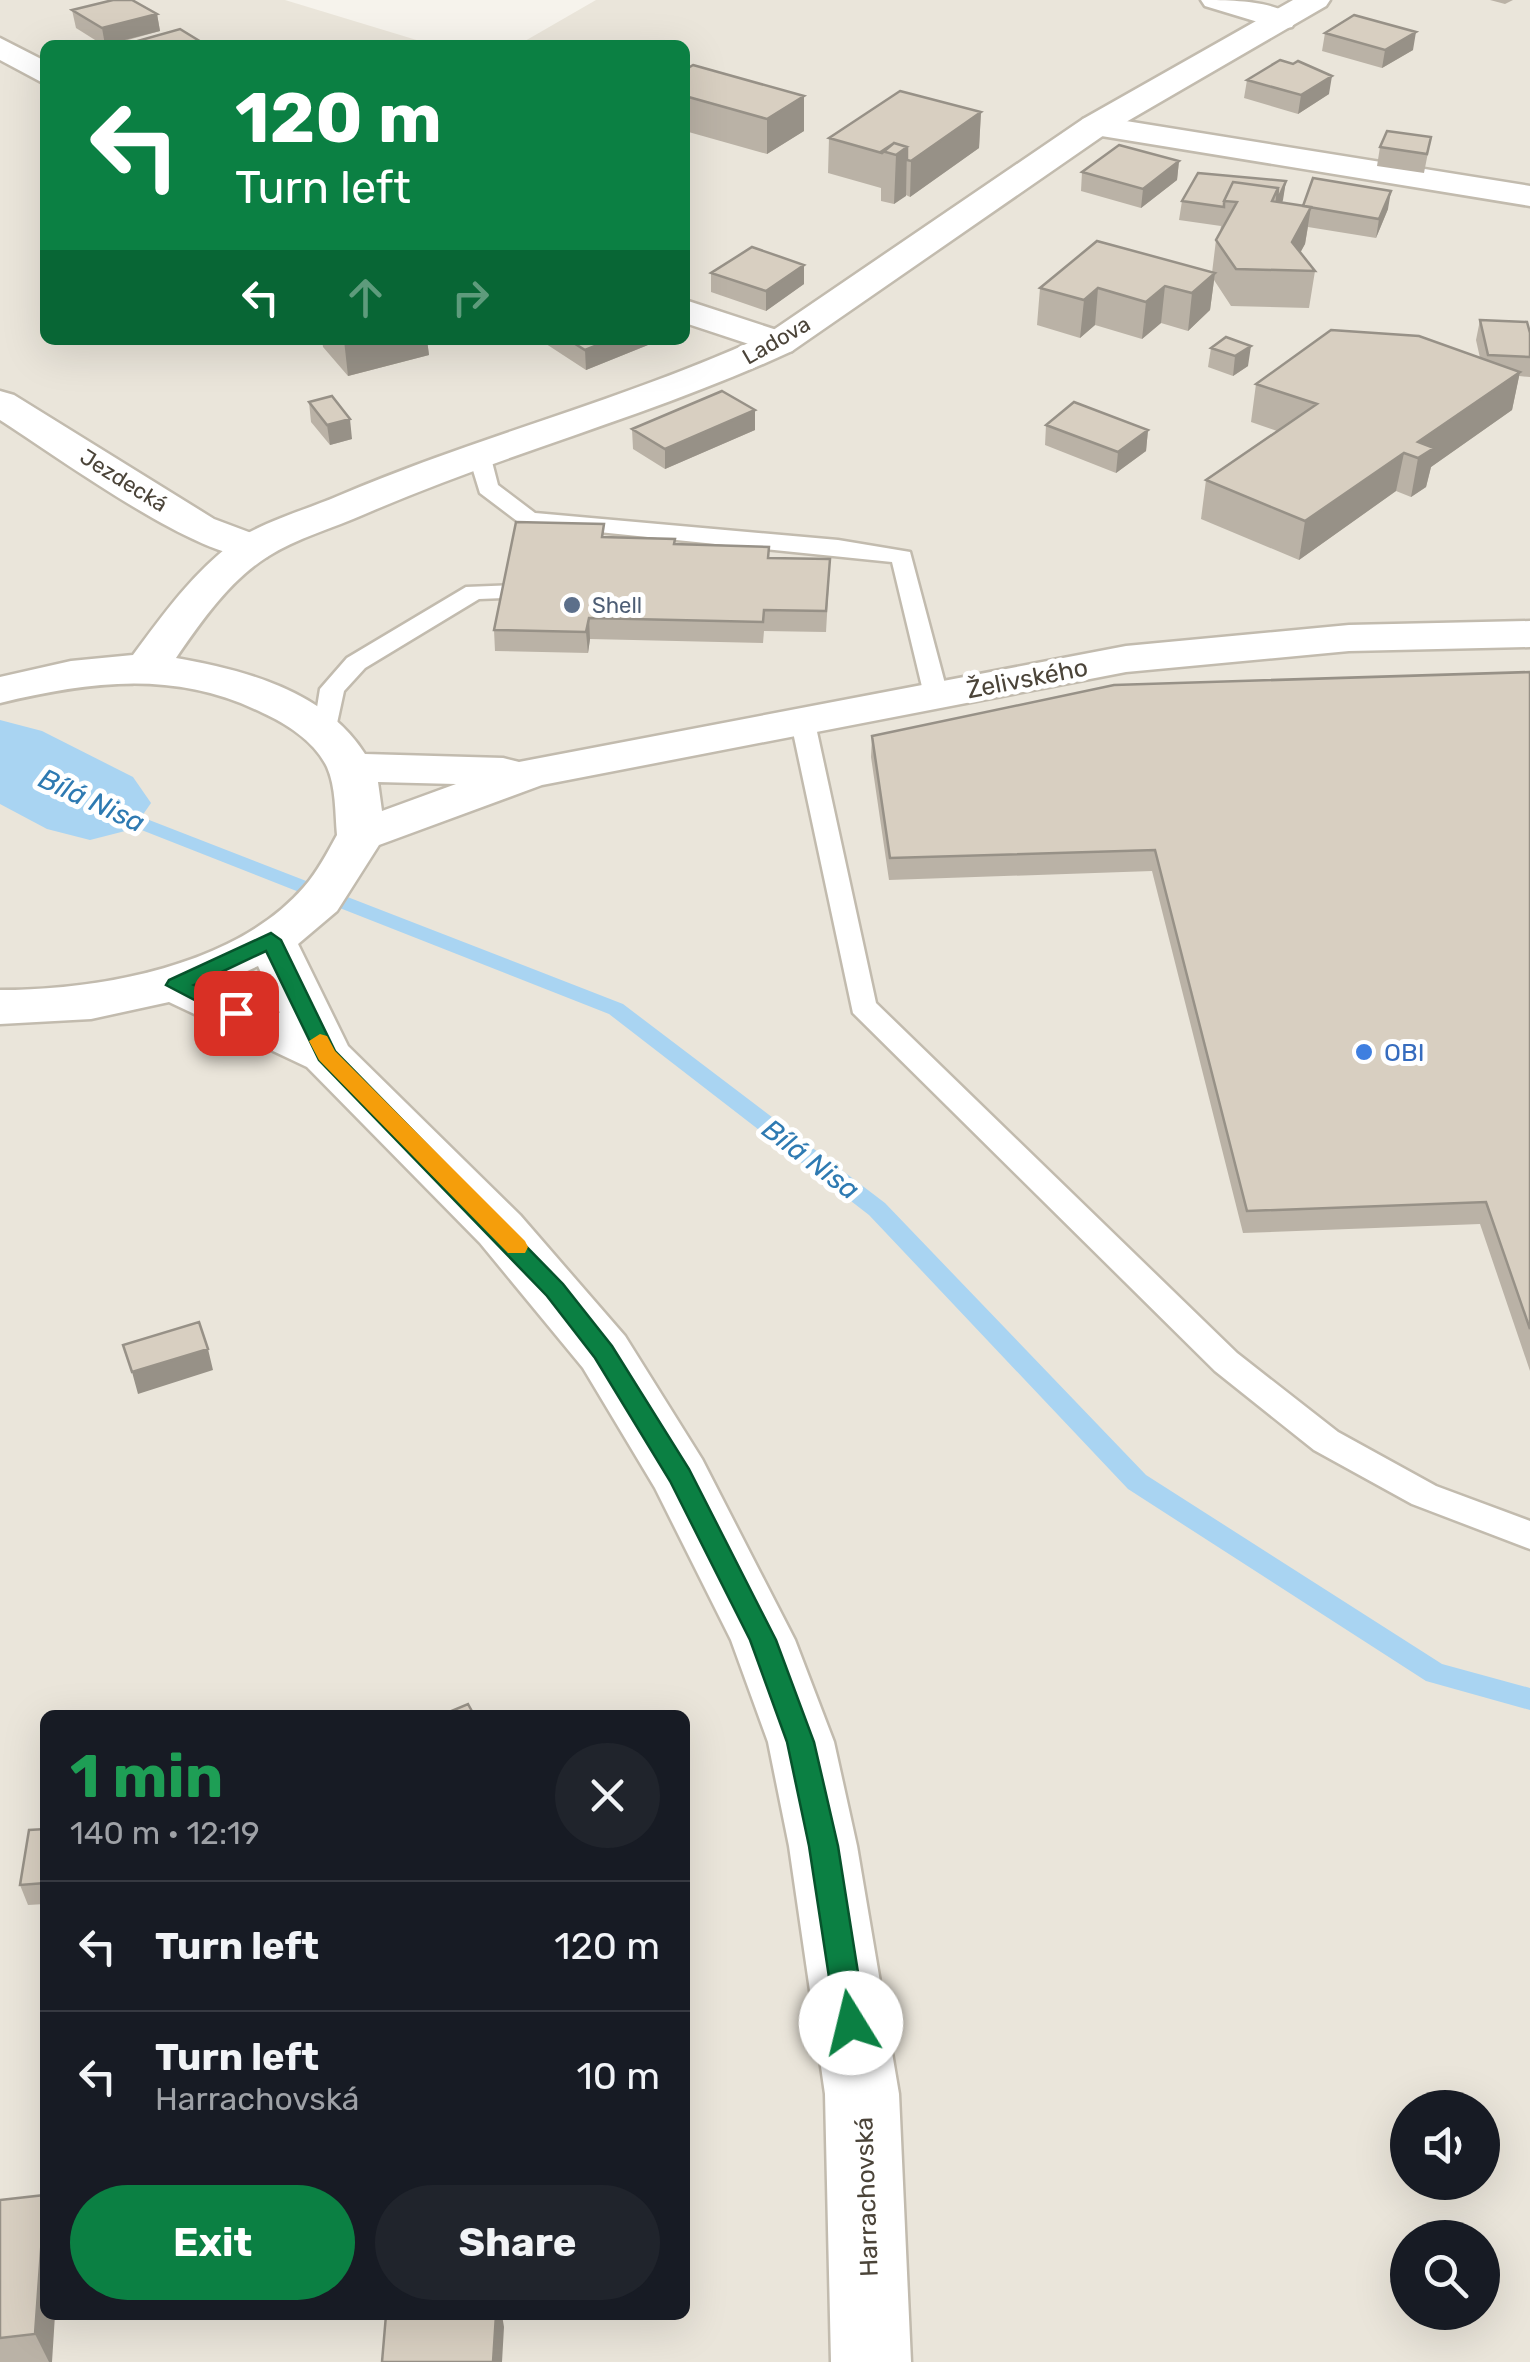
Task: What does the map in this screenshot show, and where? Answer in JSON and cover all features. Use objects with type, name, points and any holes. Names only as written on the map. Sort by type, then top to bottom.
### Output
[{"type":"street","points":[[1216,0],[1281,20]]},
{"type":"street","name":"Ladova","points":[[146,668],[198,596],[252,548],[305,522],[479,454],[725,368],[779,343],[1095,126],[1316,0]]},
{"type":"street","points":[[0,48],[40,71]]},
{"type":"street","points":[[1095,126],[1530,196]]},
{"type":"street","points":[[690,313],[779,343]]},
{"type":"street","name":"Jezdecká","points":[[0,402],[199,528],[252,548]]},
{"type":"street","points":[[198,596],[226,682]]},
{"type":"street","name":"Želivského","points":[[355,846],[530,773],[1126,659],[1349,638],[1530,634]]},
{"type":"street","points":[[0,690],[39,680],[146,668],[226,682],[282,703],[337,750],[355,846],[320,900],[271,940],[176,985],[119,1000],[74,1006],[0,1008]]},
{"type":"street","name":"Želivského","points":[[337,750],[530,773]]},
{"type":"street","name":"Harrachovská","points":[[271,940],[326,1054],[500,1229],[604,1352],[680,1476],[763,1640],[800,1742],[823,1846],[862,2094],[871,2362]]},
{"type":"street","name":"Harrachovská","points":[[176,985],[326,1054]]},
{"type":"lane","points":[[479,454],[488,488],[530,518],[838,547],[902,557],[936,695]]},
{"type":"lane","points":[[641,561],[650,531]]},
{"type":"lane","points":[[337,750],[332,690],[356,663],[474,592],[573,591]]},
{"type":"lane","points":[[802,718],[862,1006],[1226,1362],[1326,1440],[1408,1486],[1530,1535]]},
{"type":"shaded area","points":[[0,0],[285,0],[417,40],[40,40],[40,345],[690,345],[690,40],[527,40],[596,0],[1530,0],[1530,2362],[0,2362]]},
{"type":"building","points":[[113,0],[132,0],[157,14],[102,28],[72,10]]},
{"type":"building","points":[[1354,15],[1416,32],[1385,50],[1325,33]]},
{"type":"building","points":[[180,29],[198,40],[141,40]]},
{"type":"building","points":[[1280,60],[1293,64],[1298,61],[1332,76],[1301,95],[1247,80]]},
{"type":"building","points":[[690,67],[804,96],[767,119],[690,97]]},
{"type":"building","points":[[900,91],[981,112],[911,161],[907,160],[907,147],[894,143],[882,153],[829,138]]},
{"type":"building","points":[[1387,131],[1431,137],[1427,154],[1380,147]]},
{"type":"building","points":[[894,143],[907,147],[896,155],[882,151]]},
{"type":"building","points":[[1119,145],[1179,161],[1143,189],[1082,172]]},
{"type":"building","points":[[1198,173],[1286,181],[1277,201],[1278,188],[1233,182],[1224,207],[1182,201]]},
{"type":"building","points":[[1313,178],[1391,191],[1379,219],[1303,206]]},
{"type":"building","points":[[1233,182],[1278,188],[1272,201],[1311,207],[1292,242],[1315,271],[1236,269],[1216,240],[1237,202],[1224,201]]},
{"type":"building","points":[[1097,241],[1215,273],[1192,293],[1165,286],[1146,302],[1098,288],[1084,300],[1040,288]]},
{"type":"building","points":[[752,247],[804,265],[766,291],[711,273]]},
{"type":"building","points":[[1480,320],[1527,322],[1530,357],[1488,355]]},
{"type":"building","points":[[1331,330],[1419,336],[1520,372],[1418,442],[1434,448],[1418,458],[1404,453],[1305,521],[1206,480],[1317,404],[1256,384]]},
{"type":"building","points":[[1226,337],[1251,346],[1235,356],[1211,348]]},
{"type":"building","points":[[722,391],[755,410],[665,449],[632,429]]},
{"type":"building","points":[[332,396],[350,419],[327,425],[309,402]]},
{"type":"building","points":[[1074,402],[1148,430],[1118,452],[1046,425]]},
{"type":"building","points":[[516,522],[604,524],[602,537],[769,547],[768,558],[830,559],[826,611],[764,610],[763,622],[589,618],[586,632],[494,630]]},
{"type":"building","name":"OBI","points":[[1530,672],[1530,1329],[1486,1202],[1247,1211],[1155,850],[890,858],[872,736],[1114,685]]},
{"type":"building","points":[[199,1322],[208,1349],[132,1372],[123,1345]]},
{"type":"building","points":[[40,1829],[40,1883],[20,1885],[29,1830]]},
{"type":"building","points":[[40,2196],[35,2334],[0,2338],[0,2200]]},
{"type":"building","points":[[386,2320],[496,2320],[493,2362],[382,2362]]},
{"type":"waterway","name":"Bílá Nisa","points":[[0,756],[90,803]]},
{"type":"waterway","name":"Bílá Nisa","points":[[90,803],[616,1009],[877,1209],[1137,1482],[1435,1673],[1530,1699]]},
{"type":"slow traffic","points":[[320,1041],[326,1054],[517,1247]]},
{"type":"place","name":"Shell","points":[[572,605]]},
{"type":"place","name":"OBI","points":[[1364,1052]]},
{"type":"route","points":[[236,1013],[176,985],[271,940],[326,1054],[500,1229],[555,1290],[604,1352],[680,1476],[763,1640],[800,1742],[823,1846],[851,2023]]}]
